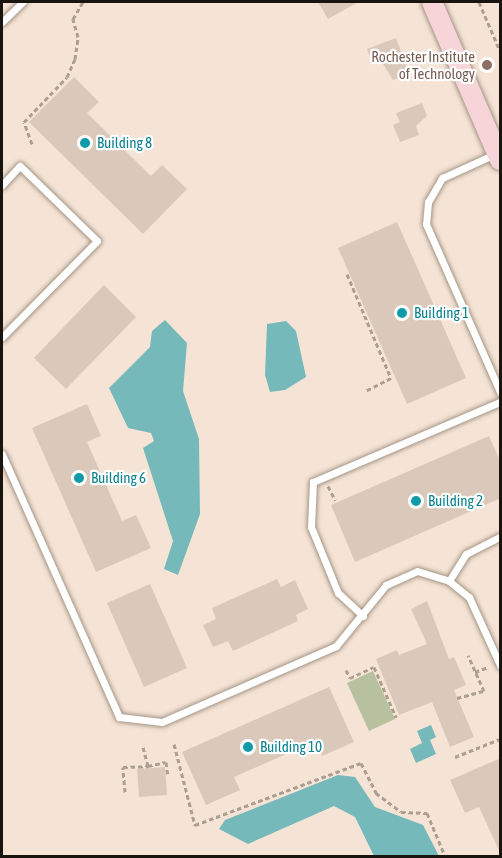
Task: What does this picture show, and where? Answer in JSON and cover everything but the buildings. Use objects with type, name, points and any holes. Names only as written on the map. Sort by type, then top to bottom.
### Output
[{"type":"street","points":[[432,2],[499,156]]},
{"type":"lane","points":[[2,22],[22,2]]},
{"type":"lane","points":[[499,156],[442,178],[428,202],[426,224],[501,392]]},
{"type":"lane","points":[[2,184],[20,166],[97,242],[2,337]]},
{"type":"lane","points":[[363,616],[338,593],[311,527],[313,482],[501,402]]},
{"type":"lane","points":[[2,454],[120,717],[162,722],[336,646],[363,616],[386,585],[417,571],[449,581],[475,607],[500,662]]},
{"type":"lane","points":[[449,581],[466,554],[501,537]]},
{"type":"path","points":[[32,144],[24,122],[68,77],[75,59],[78,37],[73,19],[83,2]]},
{"type":"path","points":[[479,2],[501,51]]},
{"type":"path","points":[[347,274],[391,378],[365,391]]},
{"type":"path","points":[[457,698],[484,691],[468,655]]},
{"type":"path","points":[[346,670],[350,678],[374,667],[396,717]]},
{"type":"path","points":[[475,672],[488,667]]},
{"type":"path","points":[[455,757],[501,739]]},
{"type":"path","points":[[174,744],[195,825],[361,762],[376,793],[401,812],[427,813],[445,856]]},
{"type":"path","points":[[143,747],[148,766]]},
{"type":"path","points":[[125,792],[123,766],[148,766],[166,762],[168,776]]},
{"type":"green space","points":[[373,671],[395,719],[369,731],[347,683]]},
{"type":"water","points":[[165,320],[187,343],[183,391],[199,439],[200,514],[178,575],[164,569],[173,541],[143,448],[154,441],[151,433],[128,428],[109,388],[150,347],[152,331]]},
{"type":"water","points":[[286,321],[296,331],[306,377],[285,390],[270,392],[265,375],[267,324]]},
{"type":"water","points":[[431,725],[436,737],[430,740],[436,754],[416,763],[410,749],[422,743],[417,731]]},
{"type":"water","points":[[338,775],[355,777],[375,807],[423,825],[439,856],[374,856],[355,817],[334,806],[248,844],[219,829],[225,820]]},
{"type":"place","name":"Rochester Institute of Technology","points":[[487,65]]},
{"type":"place","name":"Building 8","points":[[85,143]]},
{"type":"place","name":"Building 1","points":[[402,313]]},
{"type":"place","name":"Building 6","points":[[79,478]]},
{"type":"place","name":"Building 2","points":[[416,501]]},
{"type":"place","name":"Building 10","points":[[248,747]]}]
